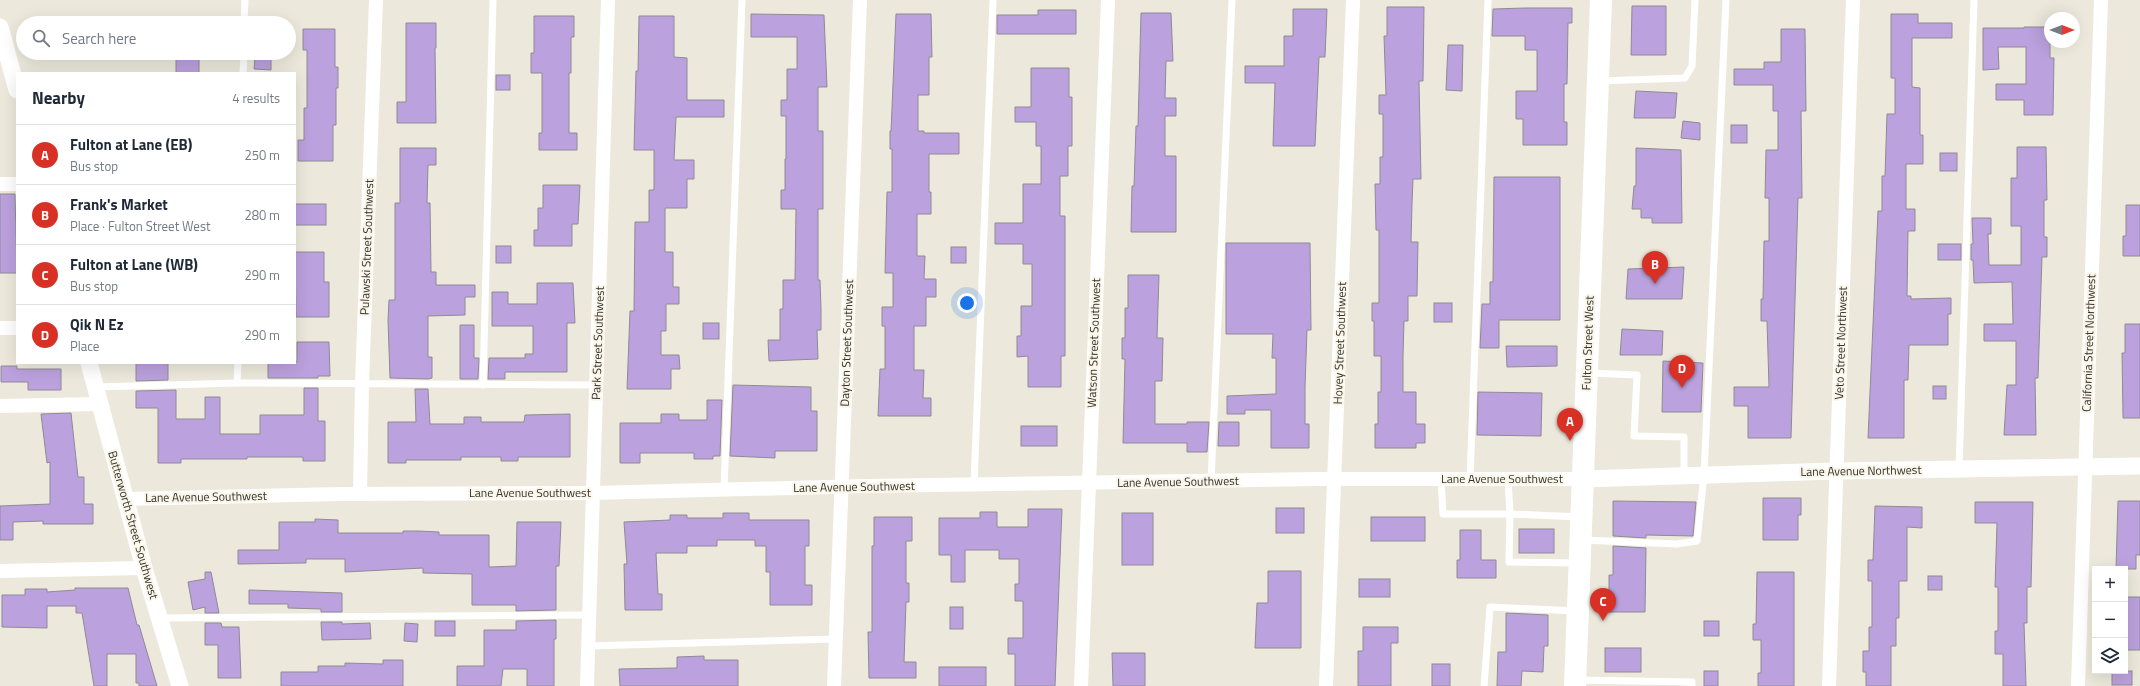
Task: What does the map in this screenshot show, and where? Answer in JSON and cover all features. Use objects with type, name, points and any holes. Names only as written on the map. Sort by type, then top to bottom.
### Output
[{"type":"main road","name":"Fulton Street West","points":[[1575,683],[1601,0]]},
{"type":"street","name":"Pulawski Street Southwest","points":[[360,493],[362,384],[376,0]]},
{"type":"street","name":"Park Street Southwest","points":[[587,686],[608,0]]},
{"type":"street","name":"Dayton Street Southwest","points":[[834,686],[860,0]]},
{"type":"street","name":"Watson Street Southwest","points":[[1081,686],[1108,0]]},
{"type":"street","name":"Hovey Street Southwest","points":[[1326,686],[1353,0]]},
{"type":"street","name":"Veto Street Northwest","points":[[1829,686],[1853,0]]},
{"type":"street","name":"California Street Northwest","points":[[2078,686],[2101,0]]},
{"type":"street","points":[[0,27],[16,86]]},
{"type":"street","points":[[0,184],[16,184]]},
{"type":"street","points":[[0,328],[16,328]]},
{"type":"street","name":"Butterworth Street Southwest","points":[[89,364],[144,568],[180,686]]},
{"type":"street","points":[[0,406],[99,404]]},
{"type":"street","name":"Lane Avenue Northwest","points":[[1583,478],[1837,471],[2140,466]]},
{"type":"street","name":"Lane Avenue Southwest","points":[[125,499],[360,493],[593,493],[842,487],[1334,479],[1583,478]]},
{"type":"street","points":[[0,571],[144,568]]},
{"type":"lane","points":[[244,16],[245,0]]},
{"type":"lane","points":[[483,385],[493,0]]},
{"type":"lane","points":[[724,490],[742,0]]},
{"type":"lane","points":[[974,485],[993,0]]},
{"type":"lane","points":[[1211,481],[1232,0]]},
{"type":"lane","points":[[1470,479],[1488,0]]},
{"type":"lane","points":[[1598,82],[1684,78],[1692,66],[1695,0]]},
{"type":"lane","points":[[1581,540],[1677,544],[1697,541],[1704,475],[1726,0]]},
{"type":"lane","points":[[1959,470],[1974,0]]},
{"type":"lane","points":[[243,72],[244,60]]},
{"type":"lane","points":[[238,364],[238,383]]},
{"type":"lane","points":[[1587,373],[1637,375],[1634,436],[1684,437],[1684,476]]},
{"type":"lane","points":[[95,387],[238,383],[596,385]]},
{"type":"lane","points":[[1508,478],[1510,514],[1509,562],[1580,563]]},
{"type":"lane","points":[[1441,479],[1443,514],[1510,514],[1582,517]]},
{"type":"lane","points":[[1484,686],[1490,607],[1578,611]]},
{"type":"lane","points":[[160,618],[589,615]]},
{"type":"lane","points":[[588,646],[836,638]]},
{"type":"lane","points":[[1575,683],[1692,682],[1692,686]]},
{"type":"building","points":[[1632,6],[1666,6],[1666,55],[1631,55]]},
{"type":"building","points":[[1387,7],[1424,7],[1423,81],[1419,81],[1421,179],[1413,179],[1411,242],[1418,242],[1417,296],[1408,296],[1408,321],[1404,321],[1403,356],[1403,392],[1416,392],[1416,424],[1425,424],[1425,443],[1416,443],[1416,448],[1375,448],[1375,424],[1378,424],[1378,392],[1381,392],[1381,356],[1374,356],[1374,321],[1372,321],[1372,303],[1379,303],[1379,230],[1376,230],[1375,184],[1380,184],[1380,157],[1383,157],[1383,114],[1379,114],[1379,95],[1386,95],[1384,36],[1387,36]]},
{"type":"building","points":[[1572,8],[1572,23],[1568,23],[1567,84],[1564,84],[1564,122],[1567,122],[1567,145],[1523,145],[1523,119],[1516,119],[1516,91],[1537,91],[1537,50],[1525,50],[1525,36],[1492,36],[1493,9]]},
{"type":"building","points":[[1293,9],[1327,9],[1325,57],[1319,57],[1315,146],[1273,146],[1275,83],[1245,83],[1245,66],[1284,66],[1284,36],[1293,36]]},
{"type":"building","points":[[1038,10],[1076,10],[1076,34],[997,34],[997,15],[1038,15]]},
{"type":"building","points":[[1141,13],[1171,13],[1173,61],[1166,61],[1165,98],[1176,98],[1176,116],[1165,116],[1165,156],[1176,156],[1176,232],[1131,232],[1132,186],[1134,186],[1136,126],[1138,126]]},
{"type":"building","points":[[751,14],[824,15],[827,87],[818,87],[818,131],[823,131],[823,209],[818,209],[818,280],[820,280],[821,330],[817,330],[818,359],[769,361],[768,340],[780,340],[780,309],[783,309],[783,280],[795,280],[796,209],[781,209],[781,190],[785,190],[786,116],[781,116],[781,100],[787,100],[787,69],[797,69],[797,37],[751,37]]},
{"type":"building","points":[[896,14],[931,14],[932,57],[929,57],[929,95],[918,95],[918,131],[924,131],[924,133],[959,133],[959,154],[929,154],[929,192],[931,192],[931,214],[917,214],[917,256],[925,256],[924,279],[936,279],[936,297],[926,297],[926,326],[914,326],[914,370],[924,370],[923,398],[931,398],[931,416],[878,416],[880,369],[885,369],[885,326],[882,326],[882,307],[893,307],[893,273],[885,273],[887,192],[892,192],[892,149],[890,149],[890,131]]},
{"type":"building","points":[[1891,14],[1918,14],[1918,23],[1952,23],[1952,38],[1912,38],[1912,87],[1920,88],[1920,135],[1923,135],[1923,164],[1906,164],[1906,209],[1915,209],[1915,231],[1908,231],[1907,296],[1911,296],[1911,299],[1951,298],[1951,314],[1948,314],[1948,345],[1909,345],[1908,380],[1904,380],[1904,438],[1868,438],[1878,211],[1882,211],[1882,176],[1885,176],[1887,114],[1895,114],[1895,78],[1891,78]]},
{"type":"building","points":[[534,16],[574,16],[574,37],[571,37],[571,73],[569,73],[569,133],[577,133],[577,150],[539,150],[539,133],[542,133],[542,73],[531,73],[531,53],[534,53]]},
{"type":"building","points":[[639,16],[674,16],[674,57],[687,58],[687,100],[724,100],[724,117],[676,117],[674,160],[694,160],[694,179],[687,179],[687,208],[665,208],[665,252],[673,252],[673,287],[679,287],[679,304],[666,304],[666,331],[661,331],[661,355],[679,355],[680,369],[671,369],[671,389],[627,389],[630,311],[634,311],[635,222],[649,222],[649,190],[654,190],[654,150],[634,150]]},
{"type":"building","points":[[406,23],[436,23],[436,123],[397,123],[397,102],[406,102]]},
{"type":"building","points":[[2044,27],[2044,48],[2050,48],[2050,58],[2054,58],[2053,115],[2024,115],[2024,100],[1996,100],[1996,84],[2026,84],[2026,47],[1998,47],[1999,69],[1983,70],[1983,28]]},
{"type":"building","points":[[303,29],[335,29],[335,67],[338,67],[338,88],[336,88],[336,125],[333,125],[333,161],[298,161],[298,140],[304,140],[304,108],[307,108],[307,50],[303,50]]},
{"type":"building","points":[[1781,29],[1805,29],[1806,111],[1801,111],[1802,198],[1798,198],[1791,438],[1748,438],[1748,406],[1734,406],[1734,387],[1769,387],[1767,321],[1761,321],[1761,299],[1763,299],[1764,241],[1769,241],[1769,198],[1765,198],[1766,150],[1778,150],[1778,111],[1773,111],[1773,85],[1734,85],[1734,69],[1764,69],[1764,62],[1781,62]]},
{"type":"building","points":[[1448,45],[1463,45],[1462,91],[1446,90]]},
{"type":"building","points":[[176,60],[199,60],[199,72],[176,72]]},
{"type":"building","points":[[255,60],[271,60],[271,70],[254,69]]},
{"type":"building","points":[[1031,68],[1069,68],[1069,97],[1072,97],[1072,146],[1068,146],[1068,176],[1060,176],[1060,216],[1065,216],[1065,356],[1061,356],[1061,387],[1028,387],[1028,356],[1017,357],[1017,336],[1021,336],[1021,306],[1032,306],[1032,264],[1023,264],[1023,244],[995,244],[995,223],[1023,223],[1023,184],[1041,184],[1041,146],[1036,146],[1036,122],[1015,122],[1015,107],[1031,107]]},
{"type":"building","points":[[496,75],[510,75],[510,90],[496,90]]},
{"type":"building","points":[[1636,91],[1677,93],[1675,118],[1634,118]]},
{"type":"building","points":[[1683,121],[1700,123],[1700,140],[1681,138]]},
{"type":"building","points":[[1731,125],[1747,125],[1747,143],[1731,143]]},
{"type":"building","points":[[2017,147],[2046,147],[2047,200],[2044,200],[2044,237],[2047,237],[2047,257],[2042,257],[2038,378],[2035,378],[2036,435],[2004,435],[2007,385],[2016,385],[2016,341],[1984,341],[1984,324],[2013,324],[2012,282],[1974,283],[1973,260],[1971,260],[1971,244],[1973,244],[1972,218],[1991,218],[1991,234],[1988,234],[1989,265],[2021,265],[2021,226],[2011,226],[2011,178],[2017,178]]},
{"type":"building","points":[[400,148],[436,148],[436,165],[428,165],[427,203],[430,203],[431,272],[436,272],[436,285],[475,285],[475,297],[465,297],[465,315],[428,316],[428,357],[432,357],[432,378],[428,379],[390,378],[388,320],[389,300],[395,300],[395,203],[400,203]]},
{"type":"building","points":[[1636,148],[1681,150],[1682,223],[1652,223],[1652,218],[1641,218],[1641,209],[1632,209],[1634,186],[1636,186]]},
{"type":"building","points":[[1940,153],[1957,153],[1957,171],[1940,171]]},
{"type":"building","points":[[1494,177],[1560,177],[1560,320],[1499,320],[1499,348],[1480,348],[1482,304],[1490,304],[1490,282],[1493,282]]},
{"type":"building","points":[[543,185],[580,185],[578,224],[572,224],[572,246],[534,246],[534,230],[538,230],[538,208],[543,208]]},
{"type":"building","points":[[0,194],[15,194],[16,273],[0,273]]},
{"type":"building","points":[[296,204],[326,204],[326,225],[296,225]]},
{"type":"building","points":[[2126,205],[2140,205],[2140,256],[2123,256],[2123,236],[2126,236]]},
{"type":"building","points":[[1226,243],[1310,243],[1311,330],[1307,330],[1305,387],[1305,424],[1309,424],[1309,448],[1271,448],[1271,410],[1245,410],[1245,414],[1227,414],[1227,396],[1276,394],[1276,358],[1272,358],[1273,334],[1226,334]]},
{"type":"building","points":[[1938,244],[1961,244],[1961,260],[1938,260]]},
{"type":"building","points":[[496,246],[511,246],[511,263],[496,263]]},
{"type":"building","points":[[951,247],[966,247],[966,263],[951,263]]},
{"type":"building","points":[[296,252],[324,252],[324,282],[329,282],[329,317],[296,317]]},
{"type":"building","points":[[1684,267],[1682,299],[1626,299],[1628,269]]},
{"type":"building","points":[[1128,275],[1159,275],[1157,338],[1163,338],[1162,381],[1155,381],[1155,424],[1209,422],[1207,452],[1187,452],[1187,443],[1123,443],[1125,359],[1122,359],[1122,338],[1125,338],[1125,308],[1128,308]]},
{"type":"building","points":[[537,283],[573,283],[575,323],[567,323],[567,372],[505,372],[505,379],[488,379],[489,358],[525,358],[525,354],[533,354],[533,326],[492,326],[492,292],[508,292],[508,304],[537,304]]},
{"type":"building","points":[[1434,303],[1452,303],[1452,322],[1434,322]]},
{"type":"building","points":[[703,323],[719,323],[719,339],[703,339]]},
{"type":"building","points":[[2125,324],[2140,324],[2140,418],[2123,418],[2122,353],[2125,353]]},
{"type":"building","points":[[460,325],[474,325],[474,358],[479,358],[478,379],[460,379]]},
{"type":"building","points":[[1622,329],[1663,331],[1662,355],[1620,355]]},
{"type":"building","points":[[297,342],[329,342],[330,376],[318,376],[318,378],[268,378],[268,364],[296,364]]},
{"type":"building","points":[[1506,346],[1557,346],[1557,366],[1507,367]]},
{"type":"building","points":[[1663,361],[1703,363],[1701,412],[1662,412]]},
{"type":"building","points":[[136,364],[168,364],[168,380],[136,381]]},
{"type":"building","points":[[1,366],[17,366],[17,369],[61,369],[61,390],[28,390],[28,382],[1,382]]},
{"type":"building","points":[[733,385],[811,387],[811,411],[817,411],[817,451],[775,451],[775,458],[730,456]]},
{"type":"building","points":[[1933,386],[1946,386],[1946,399],[1933,399]]},
{"type":"building","points":[[304,388],[318,388],[318,421],[325,421],[325,461],[303,461],[303,457],[247,457],[247,459],[181,459],[181,463],[158,463],[158,408],[136,408],[136,391],[176,390],[176,419],[205,419],[205,397],[220,397],[220,434],[260,434],[260,415],[304,415]]},
{"type":"building","points":[[415,389],[428,389],[430,424],[464,424],[464,417],[481,417],[481,422],[524,422],[525,415],[570,414],[570,457],[518,457],[518,461],[501,461],[501,457],[461,457],[461,460],[406,460],[406,463],[388,463],[388,422],[416,422]]},
{"type":"building","points":[[1478,392],[1542,393],[1541,436],[1477,435]]},
{"type":"building","points":[[707,400],[722,400],[720,456],[713,456],[713,459],[694,459],[694,453],[640,453],[640,463],[620,463],[620,423],[661,423],[661,414],[679,414],[679,420],[707,420]]},
{"type":"building","points":[[71,413],[78,477],[84,477],[84,504],[93,504],[93,524],[43,524],[43,521],[13,522],[13,540],[0,540],[0,506],[50,504],[50,462],[47,463],[41,414]]},
{"type":"building","points":[[1219,422],[1239,422],[1239,446],[1218,446]]},
{"type":"building","points":[[1021,426],[1057,426],[1057,446],[1021,446]]},
{"type":"building","points":[[1763,498],[1801,498],[1801,515],[1798,515],[1798,540],[1763,540]]},
{"type":"building","points":[[1613,501],[1696,502],[1693,536],[1646,535],[1646,538],[1613,536]]},
{"type":"building","points":[[2118,501],[2140,501],[2140,555],[2136,555],[2136,569],[2128,569],[2128,566],[2116,566]]},
{"type":"building","points":[[1975,502],[2033,502],[2031,587],[2027,587],[2027,623],[2024,623],[2026,686],[2003,686],[2003,654],[1995,654],[1995,631],[1998,631],[1998,587],[1995,587],[1997,523],[1975,523]]},
{"type":"building","points":[[1875,506],[1922,507],[1922,528],[1907,527],[1907,581],[1899,581],[1899,618],[1896,618],[1896,646],[1891,646],[1891,686],[1866,686],[1866,672],[1863,672],[1863,651],[1869,651],[1869,627],[1872,627],[1872,581],[1868,581],[1868,560],[1873,560]]},
{"type":"building","points":[[1276,508],[1304,508],[1304,533],[1276,533]]},
{"type":"building","points":[[1028,509],[1062,509],[1055,686],[1015,686],[1015,654],[1008,654],[1008,638],[1023,638],[1023,601],[1015,601],[1015,584],[1019,584],[1019,559],[999,559],[999,550],[965,550],[965,582],[951,582],[951,555],[939,555],[939,518],[980,518],[980,512],[997,512],[997,527],[1028,527]]},
{"type":"building","points":[[723,513],[749,513],[749,520],[809,520],[809,546],[805,546],[805,585],[812,585],[812,605],[770,605],[770,572],[766,572],[766,546],[755,546],[755,540],[717,540],[717,546],[687,546],[687,553],[656,553],[658,594],[662,594],[662,610],[625,610],[624,564],[627,564],[624,522],[670,520],[670,515],[687,515],[687,518],[723,518]]},
{"type":"building","points":[[1122,513],[1153,513],[1153,565],[1122,565]]},
{"type":"building","points":[[874,517],[912,517],[912,541],[906,541],[906,583],[909,583],[909,602],[906,602],[904,662],[916,662],[916,678],[869,678],[868,632],[872,632],[872,546],[874,546]]},
{"type":"building","points":[[1371,517],[1425,517],[1425,541],[1371,541]]},
{"type":"building","points":[[315,519],[338,520],[338,533],[403,533],[403,531],[418,531],[439,532],[439,535],[489,535],[489,567],[516,566],[517,522],[561,522],[559,566],[556,566],[556,610],[516,611],[516,605],[472,605],[472,574],[423,573],[423,568],[345,572],[345,559],[306,559],[306,563],[238,564],[238,550],[279,550],[279,522],[315,522]]},
{"type":"building","points":[[1519,529],[1554,529],[1554,553],[1519,553]]},
{"type":"building","points":[[1460,530],[1481,530],[1481,560],[1496,560],[1496,578],[1457,578],[1457,560],[1460,560]]},
{"type":"building","points":[[1613,546],[1646,548],[1645,612],[1609,612],[1609,575],[1613,575]]},
{"type":"building","points":[[1268,571],[1301,571],[1301,648],[1255,648],[1257,603],[1268,603]]},
{"type":"building","points":[[205,572],[211,572],[219,613],[205,613],[205,607],[193,610],[188,582],[205,579]]},
{"type":"building","points":[[1757,572],[1794,572],[1794,686],[1758,686],[1758,673],[1761,673],[1761,640],[1753,640],[1753,624],[1756,624]]},
{"type":"building","points":[[1928,576],[1942,576],[1942,590],[1928,590]]},
{"type":"building","points":[[1359,579],[1390,579],[1390,597],[1359,597]]},
{"type":"building","points":[[75,588],[128,588],[137,625],[139,625],[157,686],[139,686],[139,683],[136,683],[136,654],[107,654],[107,686],[94,686],[82,613],[76,613],[76,606],[47,606],[47,628],[2,627],[2,595],[25,595],[25,589],[47,589],[47,592],[75,590]]},
{"type":"building","points":[[249,590],[342,593],[342,612],[321,612],[321,609],[288,608],[288,604],[249,604]]},
{"type":"building","points":[[2128,597],[2140,597],[2140,650],[2128,650]]},
{"type":"building","points":[[950,607],[963,607],[963,629],[950,629]]},
{"type":"building","points":[[1506,613],[1548,615],[1548,646],[1544,646],[1543,672],[1522,671],[1521,686],[1497,686],[1498,652],[1506,652]]},
{"type":"building","points":[[556,620],[556,639],[554,639],[554,686],[527,686],[527,669],[503,669],[501,686],[457,686],[457,666],[484,666],[484,630],[516,630],[516,621]]},
{"type":"building","points":[[435,621],[455,621],[455,636],[435,636]]},
{"type":"building","points":[[1704,621],[1719,621],[1719,636],[1704,636]]},
{"type":"building","points":[[321,622],[342,622],[342,624],[370,623],[371,639],[322,640]]},
{"type":"building","points":[[205,623],[221,623],[222,627],[239,627],[241,678],[218,678],[218,645],[205,645]]},
{"type":"building","points":[[405,623],[418,624],[417,642],[404,641]]},
{"type":"building","points":[[1363,627],[1398,627],[1398,643],[1391,643],[1391,686],[1358,686],[1358,651],[1363,651]]},
{"type":"building","points":[[1605,648],[1641,648],[1641,672],[1605,672]]},
{"type":"building","points":[[1112,653],[1145,653],[1145,686],[1113,686]]},
{"type":"building","points":[[704,656],[704,660],[738,660],[738,686],[620,686],[619,669],[677,668],[677,657]]},
{"type":"building","points":[[383,660],[403,660],[403,686],[281,686],[281,672],[318,672],[318,666],[345,666],[345,663],[383,664]]},
{"type":"building","points":[[1432,664],[1450,664],[1450,686],[1432,686]]},
{"type":"building","points":[[939,667],[986,667],[986,686],[939,686]]},
{"type":"building","points":[[1704,671],[1718,671],[1718,686],[1704,686]]},
{"type":"building","points":[[2128,671],[2132,671],[2132,685],[2112,685],[2112,674],[2128,674]]},
{"type":"place","name":"Frank's Market","points":[[1655,284]]},
{"type":"place","name":"Qik N Ez","points":[[1682,388]]},
{"type":"place","name":"Fulton at Lane (EB)","points":[[1570,441]]},
{"type":"place","name":"Fulton at Lane (WB)","points":[[1603,621]]}]
